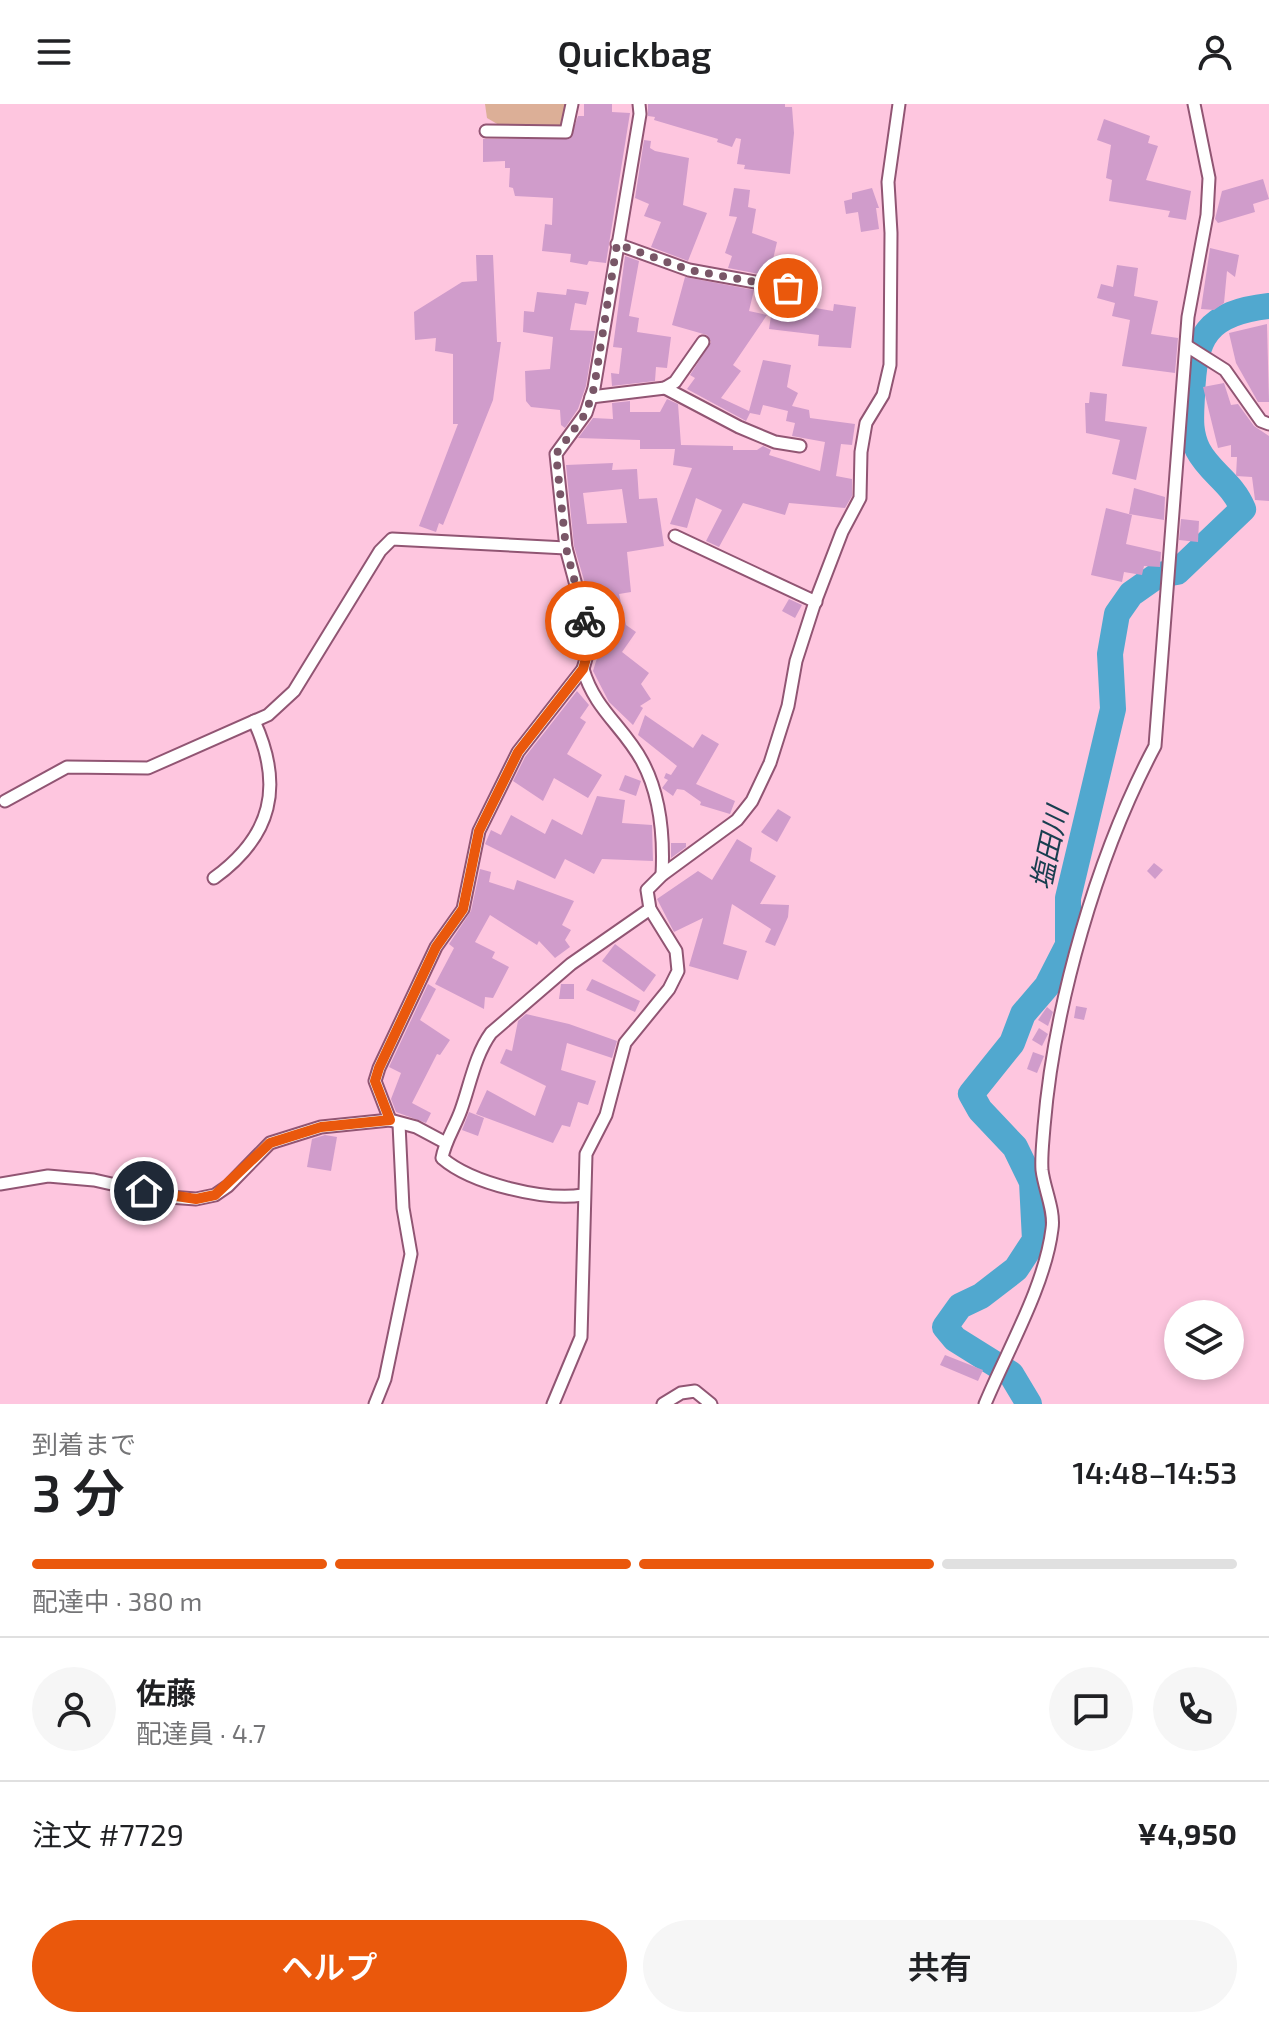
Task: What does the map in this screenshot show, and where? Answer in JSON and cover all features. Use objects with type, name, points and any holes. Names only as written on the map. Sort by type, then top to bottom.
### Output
[{"type":"street","points":[[486,131],[566,132],[572,104]]},
{"type":"street","points":[[375,1404],[385,1379],[411,1254],[403,1208],[395,1122],[375,1081],[436,947],[463,909],[479,831],[518,752],[583,669],[591,641],[566,548],[556,454],[586,413],[591,397],[640,114],[639,104]]},
{"type":"street","points":[[553,1404],[581,1337],[586,1154],[606,1115],[625,1043],[669,989],[678,971],[676,951],[650,909],[647,890],[662,875],[717,837],[752,801],[770,763],[788,706],[796,661],[816,602],[842,532],[860,498],[861,452],[866,423],[883,395],[890,365],[891,233],[888,182],[899,104]]},
{"type":"street","points":[[985,1404],[1027,1309],[1053,1227],[1042,1168],[1053,1053],[1090,905],[1134,785],[1155,746],[1188,317],[1207,215],[1209,178],[1194,104]]},
{"type":"street","points":[[617,244],[689,270],[788,288]]},
{"type":"street","points":[[591,397],[665,388],[675,382],[703,342]]},
{"type":"street","points":[[1187,346],[1225,370],[1261,421],[1269,424]]},
{"type":"street","points":[[665,388],[739,427],[775,442],[800,446]]},
{"type":"street","points":[[675,536],[816,602]]},
{"type":"street","points":[[5,801],[67,767],[148,768],[268,715],[294,691],[380,551],[392,539],[566,548]]},
{"type":"street","points":[[583,669],[590,693],[642,761],[664,834],[662,875]]},
{"type":"street","points":[[214,878],[248,851],[266,815],[271,794],[270,762],[254,721]]},
{"type":"street","points":[[583,1195],[544,1196],[494,1183],[442,1158],[483,1045],[491,1033],[571,964],[650,909]]},
{"type":"street","points":[[0,1184],[48,1176],[94,1180],[169,1197],[196,1199],[215,1195],[228,1186],[270,1143],[321,1127],[395,1122],[416,1127],[446,1143]]},
{"type":"street","points":[[663,1404],[681,1393],[695,1391],[711,1404]]},
{"type":"shaded area","points":[[485,104],[565,104],[561,125],[499,125],[487,118]]},
{"type":"building","points":[[584,104],[612,104],[612,112],[630,113],[606,263],[589,261],[587,265],[570,262],[571,254],[542,251],[545,224],[552,225],[553,198],[515,196],[513,188],[509,187],[510,168],[505,168],[505,161],[483,162],[483,139],[570,139],[578,116],[584,116]]},
{"type":"building","points":[[648,104],[785,104],[785,107],[792,107],[794,133],[790,174],[744,169],[745,165],[737,164],[741,139],[736,138],[732,147],[717,142],[718,139],[654,120],[655,117],[648,116]]},
{"type":"building","points":[[1104,119],[1150,136],[1148,143],[1158,146],[1146,180],[1191,191],[1186,220],[1168,217],[1170,211],[1109,201],[1112,180],[1106,178],[1111,145],[1097,140]]},
{"type":"building","points":[[644,140],[651,141],[650,148],[655,151],[689,158],[683,205],[707,213],[688,261],[651,247],[661,222],[644,216],[649,204],[635,198]]},
{"type":"building","points":[[1263,179],[1269,199],[1253,204],[1255,212],[1218,223],[1215,219],[1222,191]]},
{"type":"building","points":[[734,188],[750,190],[748,207],[756,209],[752,233],[777,242],[771,268],[800,276],[796,288],[790,280],[728,268],[732,256],[725,253],[737,217],[729,216]]},
{"type":"building","points":[[872,188],[879,208],[876,208],[879,229],[861,232],[858,212],[846,214],[844,201],[852,199],[852,193]]},
{"type":"building","points":[[1210,248],[1239,255],[1235,277],[1227,271],[1224,303],[1214,310],[1201,309]]},
{"type":"building","points":[[476,255],[493,255],[497,342],[501,342],[493,400],[443,525],[439,523],[436,532],[419,526],[458,424],[453,424],[453,354],[435,351],[436,338],[415,340],[414,312],[462,282],[477,281]]},
{"type":"building","points":[[625,256],[639,261],[629,316],[639,318],[637,332],[671,337],[667,368],[656,367],[655,381],[612,386],[611,373],[619,374],[622,348],[613,347]]},
{"type":"building","points":[[1117,265],[1138,268],[1134,296],[1158,301],[1151,334],[1178,338],[1175,373],[1122,366],[1130,320],[1112,316],[1115,303],[1097,298],[1101,284],[1113,287]]},
{"type":"building","points":[[685,277],[754,290],[749,311],[767,315],[733,365],[741,371],[721,398],[749,411],[763,360],[791,365],[787,387],[798,393],[792,406],[809,410],[810,418],[855,424],[852,445],[841,444],[836,476],[852,479],[852,496],[845,508],[789,503],[785,515],[743,503],[719,547],[706,541],[722,510],[696,498],[687,528],[670,524],[692,468],[673,465],[675,449],[640,449],[640,440],[578,438],[593,418],[613,419],[612,403],[630,401],[630,412],[660,412],[667,399],[678,404],[681,445],[733,446],[733,450],[757,450],[763,446],[771,450],[769,455],[820,471],[825,442],[792,436],[795,423],[786,421],[788,411],[763,405],[760,415],[750,413],[746,421],[687,389],[695,378],[690,375],[711,342],[707,335],[672,325]]},
{"type":"building","points":[[567,289],[589,292],[586,305],[575,303],[570,330],[595,331],[586,386],[578,409],[565,428],[561,425],[560,410],[531,407],[526,401],[525,371],[550,369],[553,337],[523,332],[524,311],[534,312],[537,292],[566,295]]},
{"type":"building","points":[[795,292],[792,304],[833,311],[834,304],[856,307],[851,348],[818,346],[819,335],[769,329],[779,295],[790,296]]},
{"type":"building","points":[[1267,324],[1269,402],[1258,402],[1236,363],[1229,333]]},
{"type":"building","points":[[1224,383],[1231,405],[1238,404],[1254,426],[1269,436],[1269,501],[1255,500],[1252,477],[1236,476],[1237,457],[1231,457],[1231,445],[1218,448],[1203,387]]},
{"type":"building","points":[[1090,392],[1107,394],[1105,421],[1147,427],[1136,480],[1112,474],[1120,440],[1086,433],[1085,403],[1089,403]]},
{"type":"building","points":[[613,463],[612,470],[637,469],[639,499],[657,498],[664,546],[627,552],[631,592],[619,594],[626,625],[636,632],[622,652],[649,673],[641,684],[651,699],[640,706],[643,708],[633,725],[609,702],[593,671],[602,642],[574,546],[566,465]],"holes":[[[622,489],[627,523],[587,524],[583,493]]]},
{"type":"building","points":[[1134,488],[1165,497],[1164,520],[1129,514]]},
{"type":"building","points":[[1106,508],[1132,515],[1126,544],[1161,552],[1160,567],[1144,566],[1142,575],[1124,572],[1122,582],[1091,575]]},
{"type":"building","points":[[1181,519],[1199,521],[1198,542],[1179,540]]},
{"type":"building","points":[[789,599],[802,605],[795,618],[782,611]]},
{"type":"building","points":[[577,691],[589,705],[580,718],[586,722],[567,754],[602,775],[588,798],[554,778],[543,801],[513,781],[525,757]]},
{"type":"building","points":[[645,715],[693,748],[702,734],[719,744],[696,784],[735,801],[730,814],[700,805],[701,802],[684,790],[677,789],[673,796],[662,788],[668,780],[664,778],[666,773],[671,775],[677,766],[638,735]]},
{"type":"building","points":[[625,775],[641,781],[636,796],[619,790]]},
{"type":"building","points":[[597,796],[625,800],[622,823],[652,825],[653,861],[602,859],[594,874],[565,859],[555,879],[485,844],[491,830],[501,835],[511,815],[545,834],[552,819],[582,835]]},
{"type":"building","points":[[778,809],[791,817],[777,842],[761,832]]},
{"type":"building","points":[[737,839],[752,848],[750,861],[776,876],[760,904],[789,905],[788,917],[775,946],[765,942],[771,929],[732,904],[723,944],[747,951],[738,980],[689,966],[703,918],[674,932],[657,899],[698,871],[712,880]]},
{"type":"building","points":[[671,843],[686,843],[686,847],[671,858]]},
{"type":"building","points":[[1154,863],[1163,870],[1155,879],[1147,871]]},
{"type":"building","points":[[480,869],[491,872],[489,882],[514,890],[517,880],[574,901],[562,925],[571,930],[565,940],[570,947],[555,958],[539,941],[537,945],[490,915],[475,942],[495,952],[492,958],[509,967],[493,998],[485,997],[484,1009],[435,984],[454,948],[449,944],[471,911]]},
{"type":"building","points":[[615,944],[656,975],[644,992],[602,961]]},
{"type":"building","points":[[592,979],[640,1001],[635,1012],[586,990]]},
{"type":"building","points":[[428,984],[436,989],[420,1020],[450,1040],[440,1055],[437,1054],[412,1103],[431,1113],[426,1123],[396,1112],[391,1099],[401,1073],[389,1067]]},
{"type":"building","points":[[561,984],[574,984],[574,999],[559,999]]},
{"type":"building","points":[[1076,1006],[1087,1008],[1084,1020],[1074,1018]]},
{"type":"building","points":[[1047,1007],[1053,1012],[1048,1026],[1038,1020]]},
{"type":"building","points":[[526,1014],[569,1024],[617,1041],[612,1058],[567,1043],[561,1070],[596,1081],[588,1105],[578,1102],[570,1127],[562,1125],[553,1143],[476,1114],[487,1090],[535,1116],[546,1086],[500,1063],[506,1049],[512,1051],[518,1021]]},
{"type":"building","points":[[1039,1028],[1048,1034],[1042,1046],[1032,1040]]},
{"type":"building","points":[[1033,1052],[1044,1056],[1037,1073],[1027,1069]]},
{"type":"building","points":[[469,1112],[484,1118],[478,1136],[462,1130]]},
{"type":"building","points":[[325,1135],[337,1137],[331,1171],[307,1167],[312,1139]]},
{"type":"building","points":[[945,1355],[983,1370],[978,1381],[940,1365]]},
{"type":"waterway","name":"塩田川","points":[[1029,1404],[1011,1374],[955,1339],[945,1327],[960,1306],[981,1296],[1016,1269],[1035,1240],[1032,1182],[1015,1147],[980,1110],[971,1094],[1012,1043],[1023,1014],[1047,986],[1068,945],[1068,898],[1113,709],[1110,654],[1117,614],[1131,594],[1158,575],[1177,572],[1243,509],[1233,492],[1203,458],[1193,437],[1193,375],[1201,343],[1218,322],[1248,309],[1269,306]]},
{"type":"way so far","points":[[585,621],[566,548],[556,454],[564,439],[586,413],[594,388],[617,244],[689,270],[788,288]]},
{"type":"route","points":[[144,1191],[196,1199],[215,1195],[270,1143],[321,1127],[390,1120],[375,1081],[379,1068],[436,947],[463,909],[479,831],[518,752],[583,669],[591,641],[585,621]]}]
